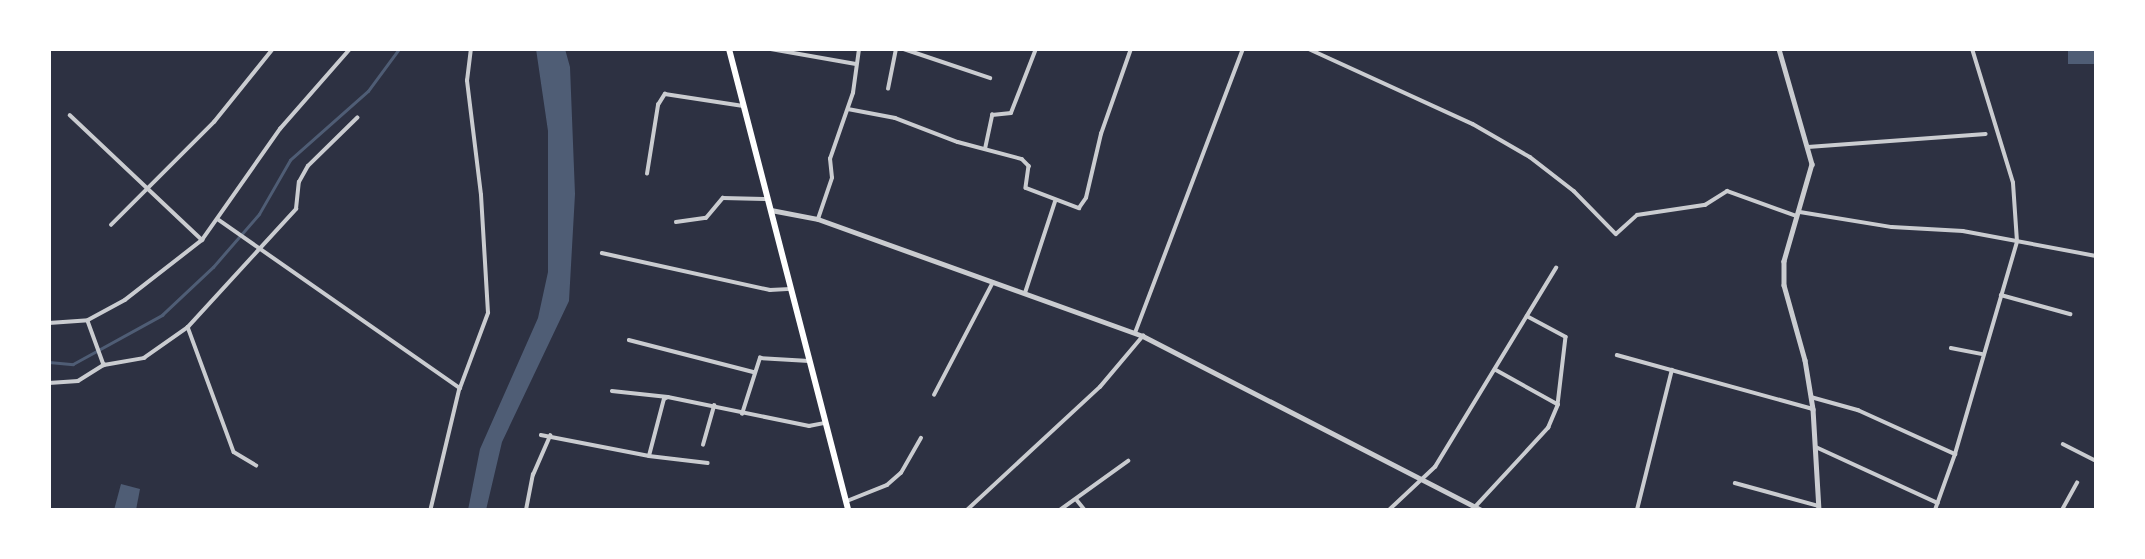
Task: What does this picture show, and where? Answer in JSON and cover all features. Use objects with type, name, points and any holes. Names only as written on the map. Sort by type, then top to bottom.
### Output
[{"type":"highway","points":[[729,49],[846,508]]},
{"type":"street","points":[[111,225],[149,190],[236,96],[273,49]]},
{"type":"street","points":[[49,323],[88,320],[125,300],[202,240],[219,220],[279,128],[350,49]]},
{"type":"street","points":[[431,510],[460,388],[488,313],[481,195],[467,81],[471,49]]},
{"type":"street","points":[[771,49],[856,64]]},
{"type":"street","points":[[818,219],[832,178],[830,159],[848,108],[859,49]]},
{"type":"street","points":[[888,89],[896,49]]},
{"type":"street","points":[[904,49],[990,78]]},
{"type":"street","points":[[985,150],[992,115],[1011,113],[1036,49]]},
{"type":"street","points":[[848,108],[895,118],[985,150],[1026,161],[1024,185],[1055,202],[1083,206],[1101,134],[1131,49]]},
{"type":"street","points":[[1135,333],[1243,49]]},
{"type":"street","points":[[1309,49],[1473,124],[1530,157],[1574,191],[1616,234],[1637,215],[1705,205],[1727,191],[1798,214],[2017,242],[2096,256]]},
{"type":"street","points":[[1735,483],[1819,508],[1811,396],[1784,285],[1784,261],[1812,164],[1779,49]]},
{"type":"street","points":[[1935,510],[1955,454],[2017,242],[2013,183],[1972,49]]},
{"type":"street","points":[[648,174],[658,105],[665,94],[744,106]]},
{"type":"street","points":[[71,115],[202,240]]},
{"type":"street","points":[[49,383],[78,382],[104,365],[144,359],[188,327],[296,209],[299,183],[308,166],[357,118]]},
{"type":"street","points":[[1808,147],[1986,134]]},
{"type":"street","points":[[676,222],[706,218],[723,198],[768,200]]},
{"type":"street","points":[[1025,293],[1055,202]]},
{"type":"street","points":[[770,210],[818,219],[1143,336],[1482,510]]},
{"type":"street","points":[[219,220],[460,388]]},
{"type":"street","points":[[603,253],[770,290],[791,289]]},
{"type":"street","points":[[1389,510],[1424,478],[1495,370],[1556,268]]},
{"type":"street","points":[[934,395],[993,282]]},
{"type":"street","points":[[2001,296],[2070,314]]},
{"type":"street","points":[[1475,507],[1542,434],[1558,405],[1566,337],[1527,316]]},
{"type":"street","points":[[88,320],[104,365]]},
{"type":"street","points":[[188,327],[234,452],[256,465]]},
{"type":"street","points":[[967,510],[1100,387],[1143,336]]},
{"type":"street","points":[[629,340],[754,372]]},
{"type":"street","points":[[1951,348],[1984,354]]},
{"type":"street","points":[[1617,355],[1813,409]]},
{"type":"street","points":[[742,414],[760,358],[809,360]]},
{"type":"street","points":[[1495,370],[1558,405]]},
{"type":"street","points":[[1637,510],[1672,370]]},
{"type":"street","points":[[612,391],[668,397],[809,426],[825,423]]},
{"type":"street","points":[[1811,396],[1858,410],[1955,454]]},
{"type":"street","points":[[649,456],[664,399],[668,397]]},
{"type":"street","points":[[703,445],[714,406]]},
{"type":"street","points":[[541,435],[649,456],[708,463]]},
{"type":"street","points":[[526,510],[533,475],[550,436]]},
{"type":"street","points":[[846,508],[887,485],[901,473],[921,438]]},
{"type":"street","points":[[2063,444],[2096,461]]},
{"type":"street","points":[[1814,446],[1938,503]]},
{"type":"street","points":[[1060,510],[1128,461]]},
{"type":"street","points":[[2062,510],[2077,483]]},
{"type":"street","points":[[1077,500],[1085,510]]},
{"type":"water","points":[[536,49],[565,49],[570,67],[575,194],[569,301],[502,442],[486,510],[468,510],[480,449],[538,318],[548,272],[548,131]]},
{"type":"water","points":[[2068,49],[2096,49],[2096,64],[2068,64]]},
{"type":"water","points":[[121,484],[140,489],[136,510],[114,510]]},
{"type":"waterway","points":[[49,362],[73,364],[162,315],[213,267],[259,214],[290,160],[368,91],[399,49]]}]
